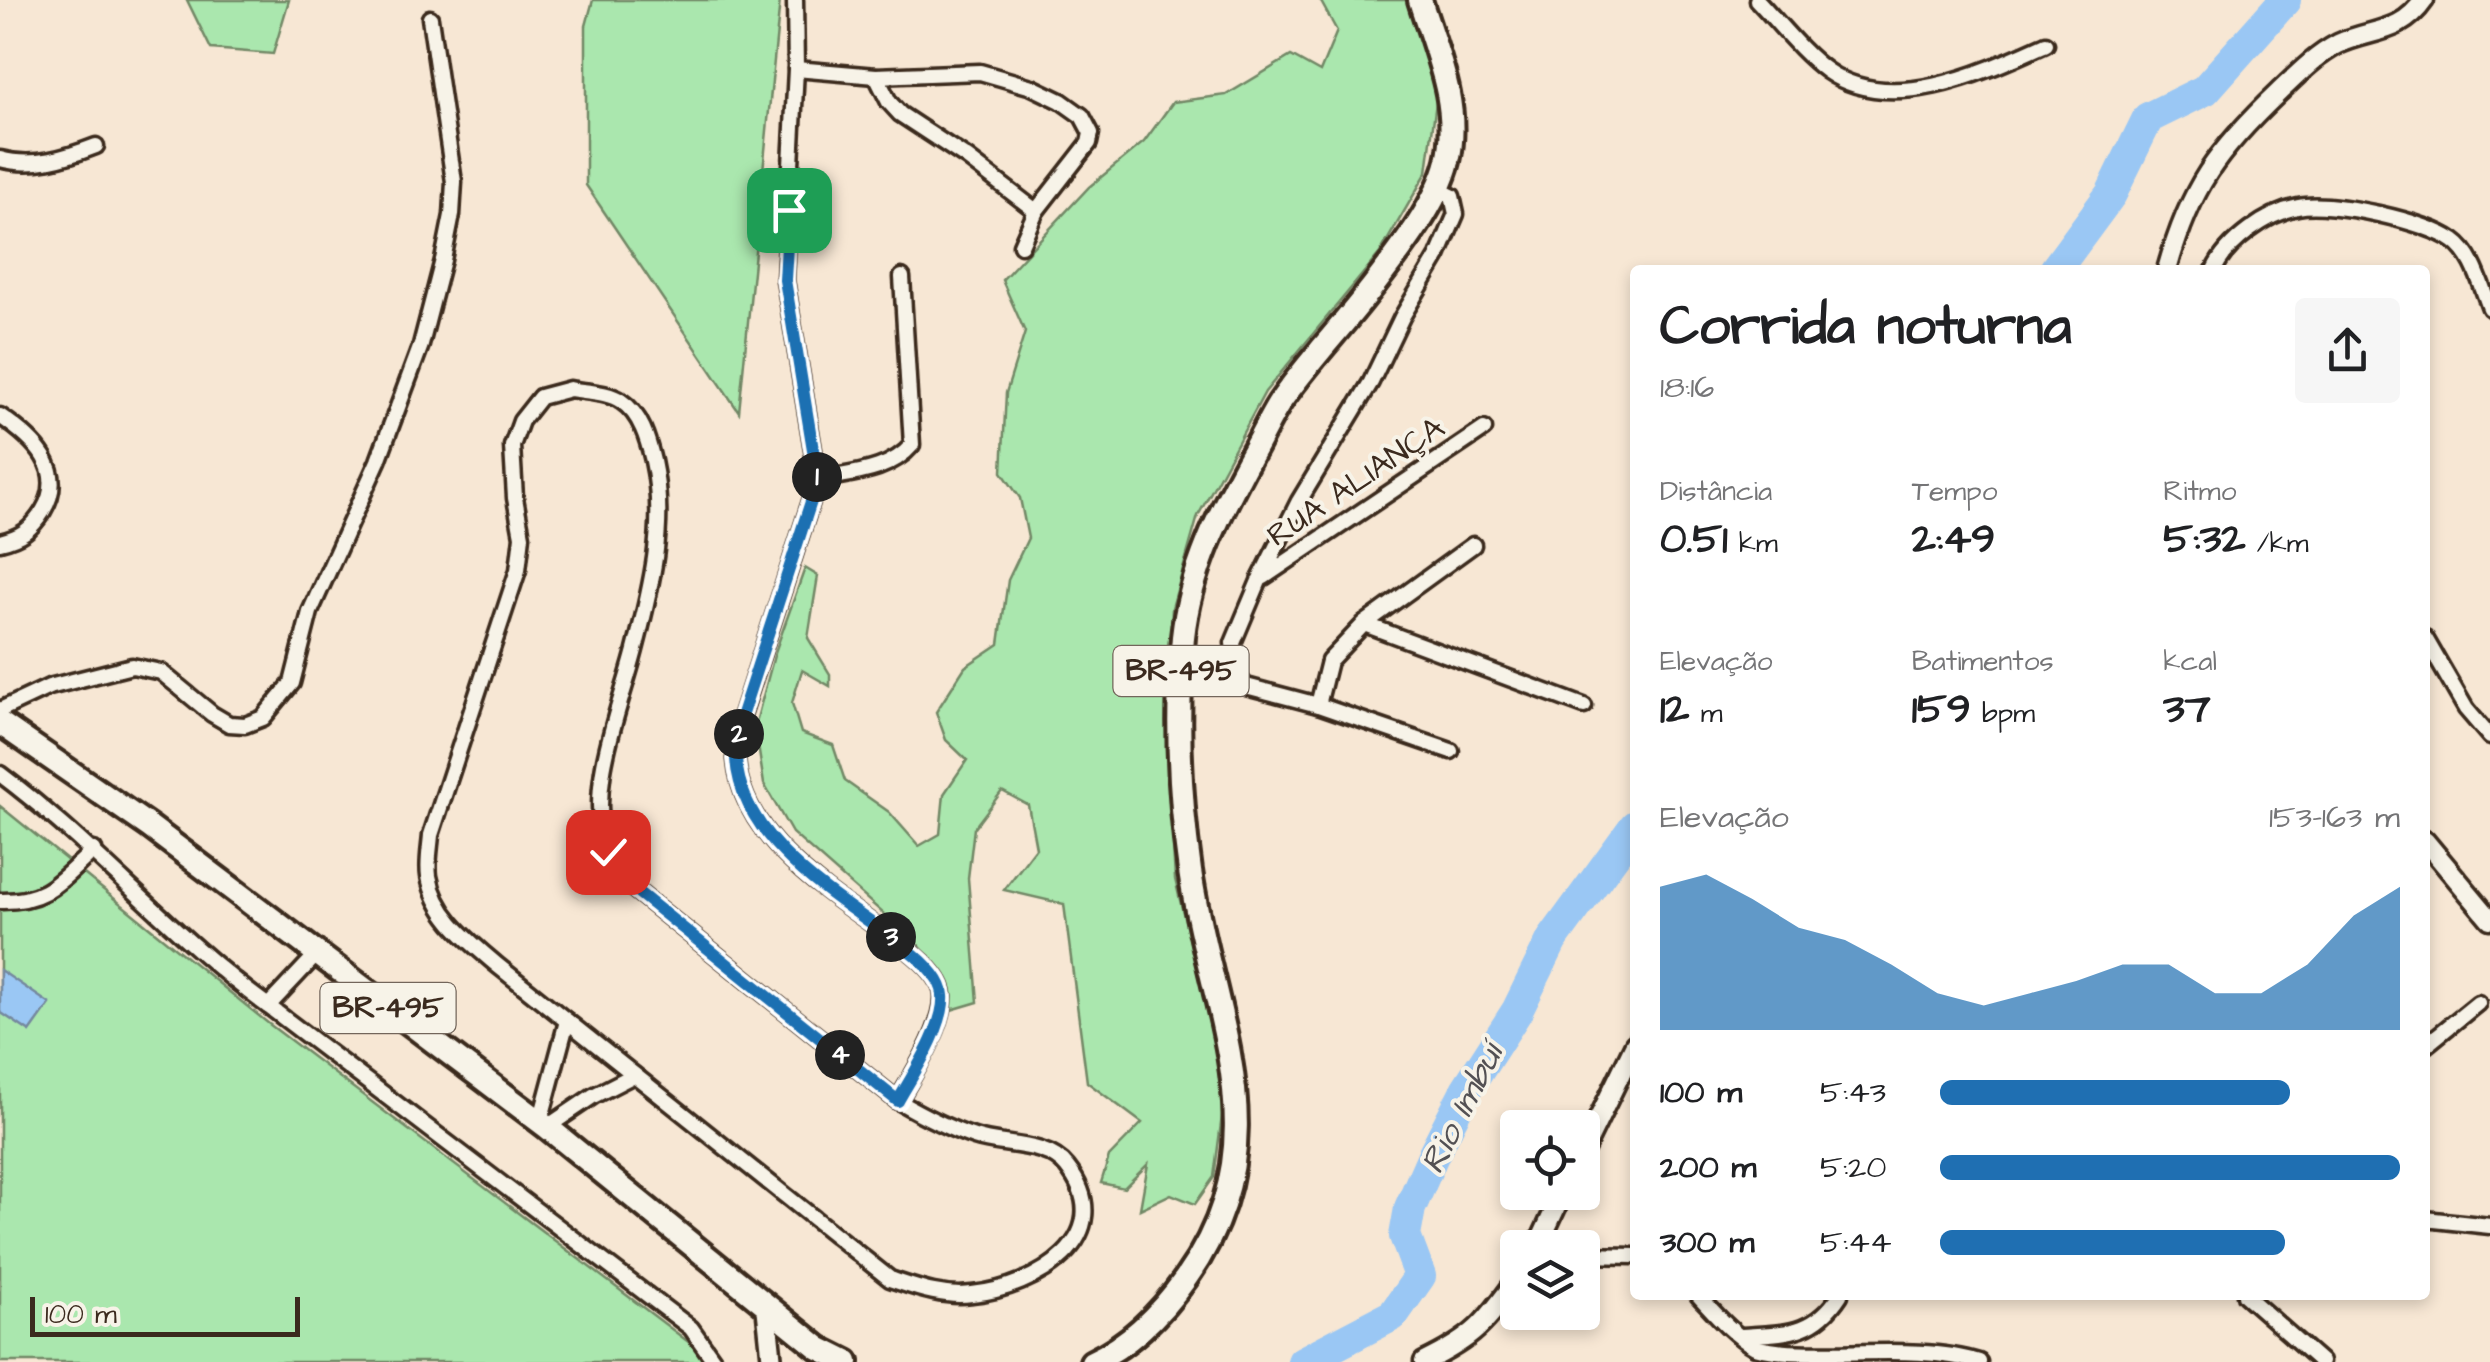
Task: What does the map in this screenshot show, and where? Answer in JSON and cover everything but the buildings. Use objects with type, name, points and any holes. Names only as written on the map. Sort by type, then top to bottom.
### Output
[{"type":"main road","name":"BR-495","points":[[1099,1360],[1164,1310],[1193,1268],[1230,1186],[1238,1137],[1235,1085],[1190,873],[1180,773],[1179,698],[1184,633],[1198,564],[1225,504],[1280,403],[1399,252],[1437,189],[1448,160],[1451,103],[1420,0]]},
{"type":"main road","name":"BR-495","points":[[0,723],[150,827],[544,1124],[819,1348],[847,1362]]},
{"type":"street","points":[[795,0],[796,68],[785,280],[818,480],[740,720],[736,759],[743,790],[758,823],[781,852],[922,960],[940,984],[944,996],[938,1021],[898,1101]]},
{"type":"street","points":[[1757,0],[1828,71],[1854,85],[1894,89],[1936,87],[1984,72],[2046,44]]},
{"type":"street","points":[[2169,265],[2192,198],[2209,166],[2235,134],[2310,62],[2338,44],[2400,24],[2424,0]]},
{"type":"street","points":[[0,710],[49,687],[132,666],[161,672],[212,714],[229,724],[245,725],[263,718],[292,683],[310,612],[378,460],[420,345],[443,260],[454,182],[430,18]]},
{"type":"street","points":[[796,68],[876,76],[980,72],[1032,86],[1082,116],[1091,132],[1089,143],[1036,211],[1021,245]]},
{"type":"street","points":[[876,76],[900,114],[967,158],[1036,211]]},
{"type":"street","points":[[0,159],[13,163],[48,161],[96,146]]},
{"type":"street","points":[[1437,189],[1452,196],[1456,214],[1438,256],[1402,317],[1371,382],[1299,502],[1233,642],[1237,676],[1246,686],[1318,705],[1451,751]]},
{"type":"street","points":[[2218,265],[2239,239],[2261,224],[2284,211],[2318,205],[2428,227],[2456,242],[2468,256],[2490,308]]},
{"type":"street","points":[[818,480],[877,468],[901,458],[912,445],[902,277]]},
{"type":"street","points":[[570,389],[619,399],[633,412],[648,439],[660,509],[656,555],[640,630],[606,752],[600,818],[608,852],[634,889],[898,1101],[978,1139],[1034,1148],[1065,1163],[1080,1188],[1085,1207],[1080,1234],[1062,1258],[1043,1273],[971,1295],[928,1292],[890,1279],[460,933],[437,902],[428,875],[431,835],[518,570],[522,536],[512,446],[522,421],[540,396],[570,389]]},
{"type":"street","points":[[0,416],[38,450],[52,470],[54,486],[31,530],[0,542]]},
{"type":"street","name":"RUA ALIANÇA","points":[[1259,581],[1484,429]]},
{"type":"street","points":[[1318,705],[1329,662],[1364,624],[1472,545]]},
{"type":"street","points":[[1364,624],[1584,706]]},
{"type":"street","points":[[2430,647],[2466,709],[2490,737]]},
{"type":"street","points":[[0,774],[94,850],[204,956],[691,1328],[715,1362]]},
{"type":"street","points":[[2430,847],[2490,919]]},
{"type":"street","points":[[0,902],[25,902],[44,894],[94,850]]},
{"type":"street","points":[[268,1006],[316,954]]},
{"type":"street","points":[[2430,1042],[2478,1003]]},
{"type":"street","points":[[544,1124],[567,1022]]},
{"type":"street","points":[[1600,1116],[1630,1054]]},
{"type":"street","points":[[544,1124],[634,1074]]},
{"type":"street","points":[[2430,1220],[2482,1226],[2490,1215]]},
{"type":"street","points":[[1600,1255],[1630,1256]]},
{"type":"street","points":[[1703,1300],[1754,1347],[1800,1358],[1912,1354],[1978,1362]]},
{"type":"street","points":[[1742,1336],[1789,1333],[1811,1326],[1837,1300]]},
{"type":"street","points":[[2250,1300],[2320,1362]]},
{"type":"street","points":[[1424,1362],[1479,1330],[1500,1302]]},
{"type":"street","points":[[766,1305],[772,1362]]},
{"type":"street","points":[[1892,1362],[1912,1354]]},
{"type":"green space","points":[[187,0],[289,0],[273,54],[211,49]]},
{"type":"green space","points":[[593,0],[780,0],[739,412],[586,185],[586,26]]},
{"type":"green space","points":[[1320,0],[1410,0],[1437,94],[1427,172],[1380,253],[1265,392],[1198,516],[1172,608],[1167,748],[1175,879],[1219,1063],[1222,1116],[1214,1177],[1195,1204],[1171,1194],[1140,1209],[1148,1164],[1124,1188],[1101,1183],[1109,1157],[1142,1123],[1087,1082],[1064,904],[1004,890],[1036,848],[1028,805],[1002,791],[974,828],[968,878],[978,1002],[951,1010],[950,987],[918,944],[792,833],[764,784],[755,726],[775,652],[805,568],[818,576],[808,638],[830,674],[830,686],[802,670],[792,703],[801,733],[833,745],[845,781],[889,812],[919,846],[940,834],[944,794],[967,760],[946,740],[936,712],[965,667],[999,644],[1008,580],[1028,538],[1020,498],[1002,472],[1006,393],[1025,332],[1002,280],[1089,187],[1144,142],[1173,102],[1226,95],[1291,56],[1320,72],[1337,31]]},
{"type":"green space","points":[[0,806],[269,1024],[703,1353],[706,1362],[0,1362]]},
{"type":"water","points":[[0,970],[50,1004],[30,1032],[0,1012]]},
{"type":"waterway","name":"Rio Imbuí","points":[[2059,265],[2111,194],[2148,118],[2205,90],[2285,0]]},
{"type":"waterway","name":"Rio Imbuí","points":[[1303,1362],[1393,1315],[1420,1276],[1405,1236],[1410,1208],[1434,1153],[1466,1090],[1517,1011],[1552,940],[1630,833]]},
{"type":"route","points":[[608,852],[634,889],[898,1101],[938,1021],[944,996],[940,984],[922,960],[781,852],[758,823],[743,790],[736,759],[740,720],[818,480],[785,280],[789,210]]}]
